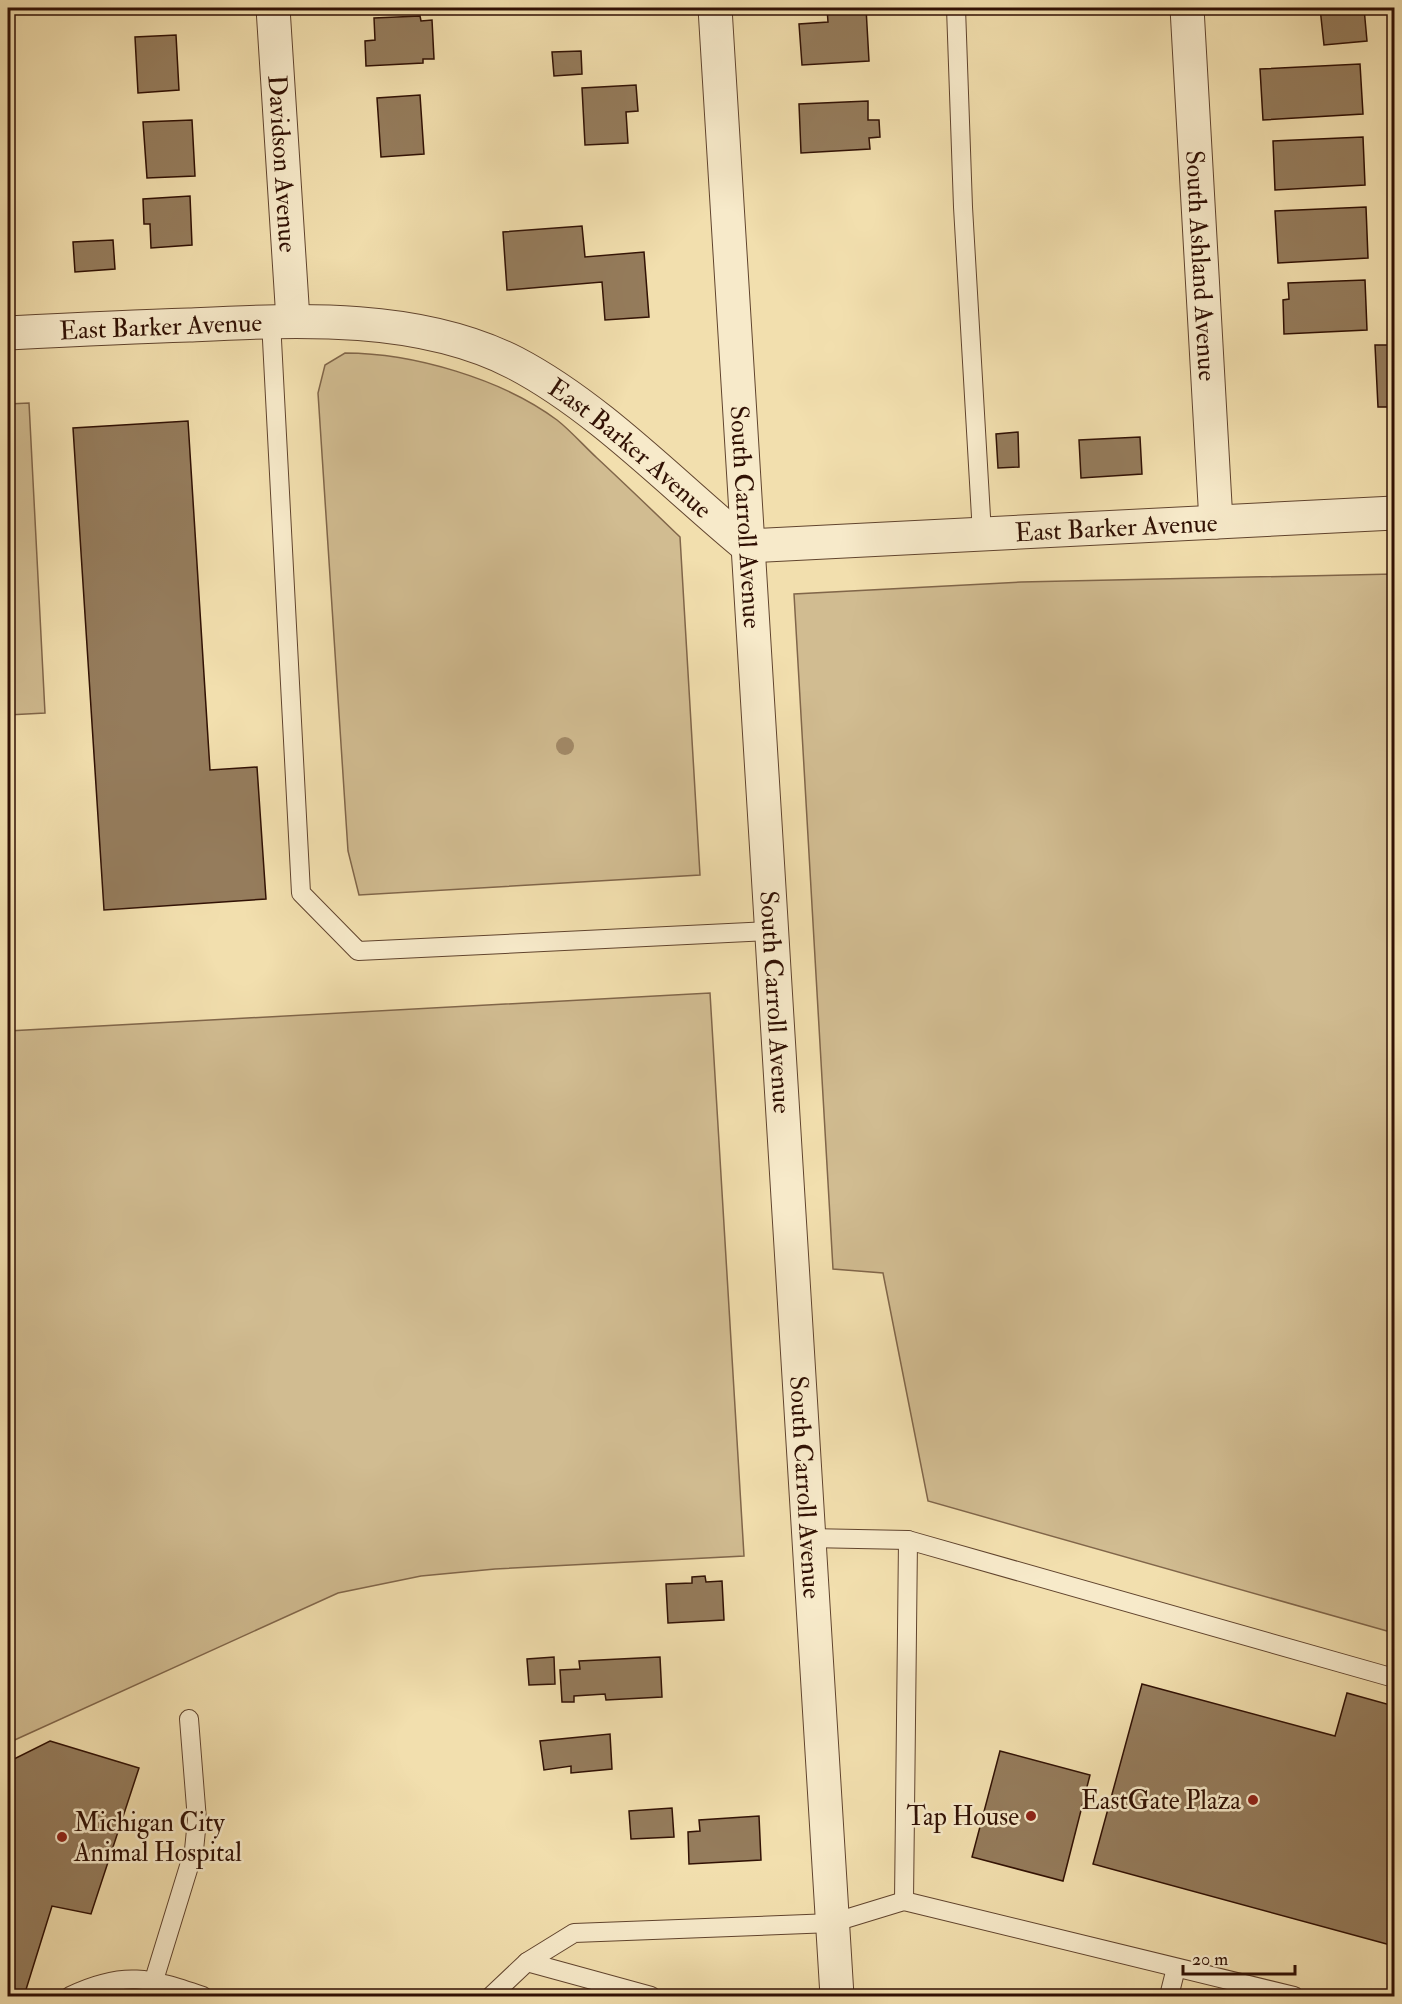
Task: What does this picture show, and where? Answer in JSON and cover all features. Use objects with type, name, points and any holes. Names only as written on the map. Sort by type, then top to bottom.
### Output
[{"type":"street","name":"Davidson Avenue","points":[[273,8],[282,320]]},
{"type":"street","name":"South Carroll Avenue","points":[[715,8],[837,1996]]},
{"type":"street","name":"South Ashland Avenue","points":[[1187,8],[1216,522]]},
{"type":"street","name":"East Barker Avenue","points":[[8,333],[282,320],[367,325],[451,338],[514,363],[576,401],[747,546],[1395,513]]},
{"type":"lane","points":[[956,8],[963,207],[982,534]]},
{"type":"lane","points":[[282,320],[301,893],[358,951],[771,931]]},
{"type":"lane","points":[[808,1538],[908,1540],[1395,1678]]},
{"type":"lane","points":[[904,1902],[908,1540]]},
{"type":"lane","points":[[154,1980],[194,1850],[197,1820],[189,1719]]},
{"type":"lane","points":[[491,1996],[527,1962],[574,1933],[832,1923],[904,1902],[1176,1968],[1229,1989],[1292,1996]]},
{"type":"lane","points":[[527,1962],[651,1996]]},
{"type":"lane","points":[[1169,1996],[1176,1968]]},
{"type":"lane","points":[[70,1996],[88,1988],[124,1979],[154,1980],[203,1996]]},
{"type":"shaded area","points":[[345,353],[371,354],[427,363],[484,381],[535,405],[567,429],[680,537],[700,875],[359,895],[348,851],[318,393],[325,365]]},
{"type":"shaded area","points":[[29,403],[45,713],[8,715],[8,404]]},
{"type":"shaded area","points":[[1394,574],[1394,1633],[928,1501],[883,1273],[833,1269],[794,594],[1021,582]]},
{"type":"shaded area","points":[[710,993],[744,1556],[495,1569],[421,1576],[338,1593],[8,1743],[8,1031]]},
{"type":"building","points":[[827,8],[866,8],[869,61],[802,65],[799,24],[828,22]]},
{"type":"building","points":[[1320,8],[1364,8],[1367,41],[1324,45]]},
{"type":"building","points":[[420,16],[421,21],[432,20],[434,59],[423,59],[423,63],[366,66],[365,41],[375,40],[374,18]]},
{"type":"building","points":[[176,35],[179,90],[138,93],[135,37]]},
{"type":"building","points":[[581,51],[582,74],[554,76],[552,52]]},
{"type":"building","points":[[1360,64],[1363,114],[1263,120],[1260,69]]},
{"type":"building","points":[[636,85],[638,111],[626,112],[628,143],[585,145],[582,88]]},
{"type":"building","points":[[420,95],[424,154],[381,157],[377,98]]},
{"type":"building","points":[[868,101],[868,120],[879,120],[880,137],[869,138],[870,149],[801,153],[799,104]]},
{"type":"building","points":[[192,120],[195,176],[147,178],[143,122]]},
{"type":"building","points":[[1363,137],[1365,185],[1275,190],[1273,141]]},
{"type":"building","points":[[190,196],[192,245],[151,248],[150,224],[144,224],[143,199]]},
{"type":"building","points":[[1366,207],[1368,258],[1278,263],[1275,211]]},
{"type":"building","points":[[582,226],[585,257],[644,252],[649,317],[605,320],[602,282],[507,290],[503,232]]},
{"type":"building","points":[[113,240],[115,269],[75,272],[73,242]]},
{"type":"building","points":[[1365,280],[1367,330],[1284,334],[1283,300],[1289,299],[1288,283]]},
{"type":"building","points":[[1375,345],[1394,345],[1394,407],[1378,407]]},
{"type":"building","points":[[188,421],[210,770],[257,767],[266,899],[104,910],[73,428]]},
{"type":"building","points":[[1018,432],[1019,467],[998,468],[996,434]]},
{"type":"building","points":[[1140,437],[1142,474],[1081,478],[1079,440]]},
{"type":"building","points":[[705,1576],[706,1582],[722,1581],[724,1620],[668,1623],[666,1584],[692,1583],[692,1577]]},
{"type":"building","points":[[554,1657],[555,1684],[529,1685],[527,1659]]},
{"type":"building","points":[[660,1657],[662,1697],[606,1700],[605,1694],[574,1696],[574,1702],[562,1702],[560,1670],[580,1669],[579,1661]]},
{"type":"building","name":"EastGate Plaza","points":[[1142,1684],[1335,1736],[1347,1693],[1394,1706],[1394,1946],[1093,1864]]},
{"type":"building","points":[[610,1734],[612,1769],[571,1773],[571,1766],[544,1770],[540,1741]]},
{"type":"building","name":"Michigan City Animal Hospital","points":[[50,1741],[139,1768],[91,1914],[52,1906],[24,1996],[8,1996],[8,1762]]},
{"type":"building","name":"Tap House","points":[[1000,1751],[1090,1775],[1063,1881],[972,1857]]},
{"type":"building","points":[[672,1808],[674,1837],[631,1839],[629,1811]]},
{"type":"building","points":[[759,1816],[761,1860],[689,1864],[688,1832],[700,1831],[699,1820]]},
{"type":"place","name":"EastGate Plaza","points":[[1253,1800]]},
{"type":"place","name":"Tap House","points":[[1031,1816]]},
{"type":"place","name":"Michigan City Animal Hospital","points":[[62,1837]]}]
